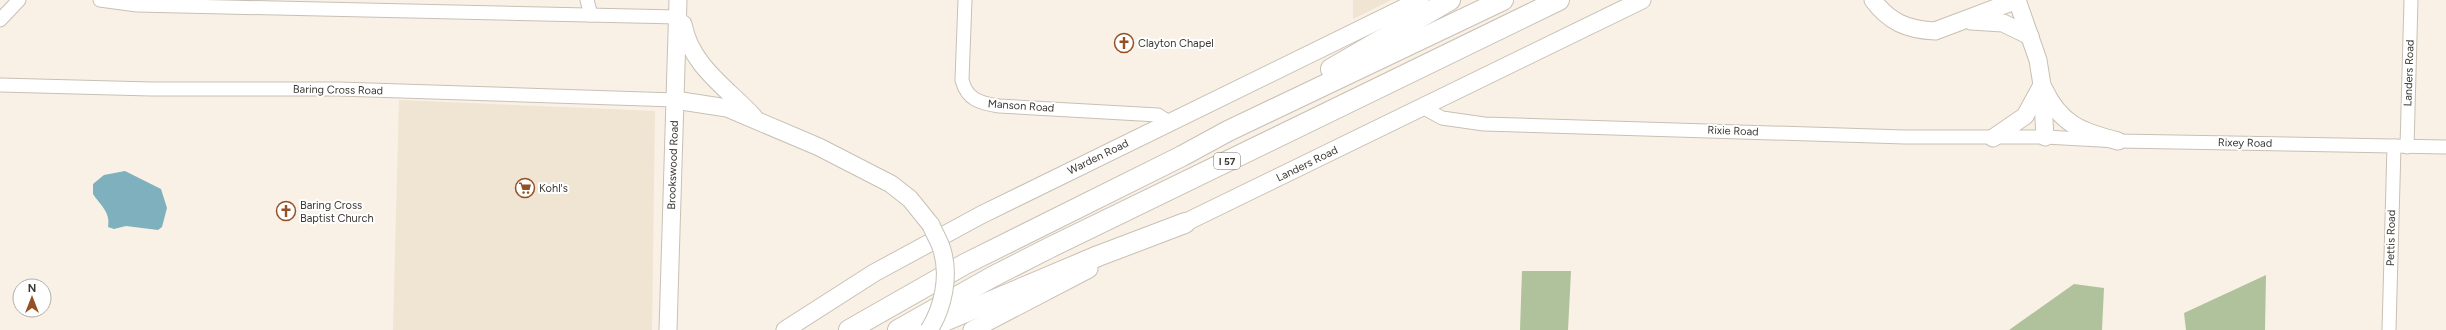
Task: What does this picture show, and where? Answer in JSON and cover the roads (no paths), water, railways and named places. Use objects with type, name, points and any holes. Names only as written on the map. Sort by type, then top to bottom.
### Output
[{"type":"highway","points":[[1228,131],[1450,0]]},
{"type":"highway","name":"I 57","points":[[849,330],[965,264],[1182,156],[1228,131],[1503,0]]},
{"type":"highway","name":"I 57","points":[[898,330],[992,277],[1049,248],[1559,0]]},
{"type":"highway","points":[[923,330],[1098,256],[1185,223]]},
{"type":"main road","name":"Brookswood Road","points":[[668,330],[679,0]]},
{"type":"main road","points":[[679,0],[686,39],[699,63],[756,120]]},
{"type":"main road","name":"Warden Road","points":[[785,330],[832,299],[913,251],[980,215],[1420,0]]},
{"type":"main road","name":"Landers Road","points":[[972,330],[1073,277],[1424,108],[1642,0]]},
{"type":"main road","points":[[1873,0],[1891,20],[1911,29],[1935,31],[2017,0],[2030,36],[2042,85],[2045,137]]},
{"type":"main road","points":[[1961,21],[1981,0]]},
{"type":"main road","points":[[1961,21],[2003,23],[2030,36]]},
{"type":"main road","points":[[1992,138],[2025,116],[2042,85]]},
{"type":"main road","points":[[2042,85],[2051,104],[2075,127],[2089,134],[2118,141]]},
{"type":"main road","points":[[675,100],[727,108],[756,120],[818,147],[891,184],[910,199],[930,225],[942,250],[944,288],[938,316],[929,330]]},
{"type":"street","points":[[0,20],[19,0]]},
{"type":"street","points":[[100,0],[137,5],[678,17]]},
{"type":"street","points":[[587,0],[591,14]]},
{"type":"street","name":"Manson Road","points":[[965,0],[962,80],[966,91],[974,100],[980,103],[999,106],[1158,115],[1169,122]]},
{"type":"street","name":"Landers Road","points":[[2400,147],[2411,0]]},
{"type":"street","name":"Baring Cross Road","points":[[0,85],[151,89],[339,89],[675,100]]},
{"type":"street","name":"Rixie Road","points":[[1424,108],[1442,118],[1484,124],[1992,138],[2045,137]]},
{"type":"street","name":"Rixey Road","points":[[2045,137],[2118,141],[2446,148]]},
{"type":"street","name":"Pettis Road","points":[[2389,330],[2400,147]]},
{"type":"water","points":[[125,171],[161,189],[167,208],[162,227],[158,230],[126,226],[114,229],[108,227],[108,217],[93,194],[93,184],[104,175]]},
{"type":"place","name":"Clayton Chapel","points":[[1124,43]]},
{"type":"place","name":"Kohl's","points":[[525,188]]},
{"type":"place","name":"Baring Cross Baptist Church","points":[[286,211]]}]
